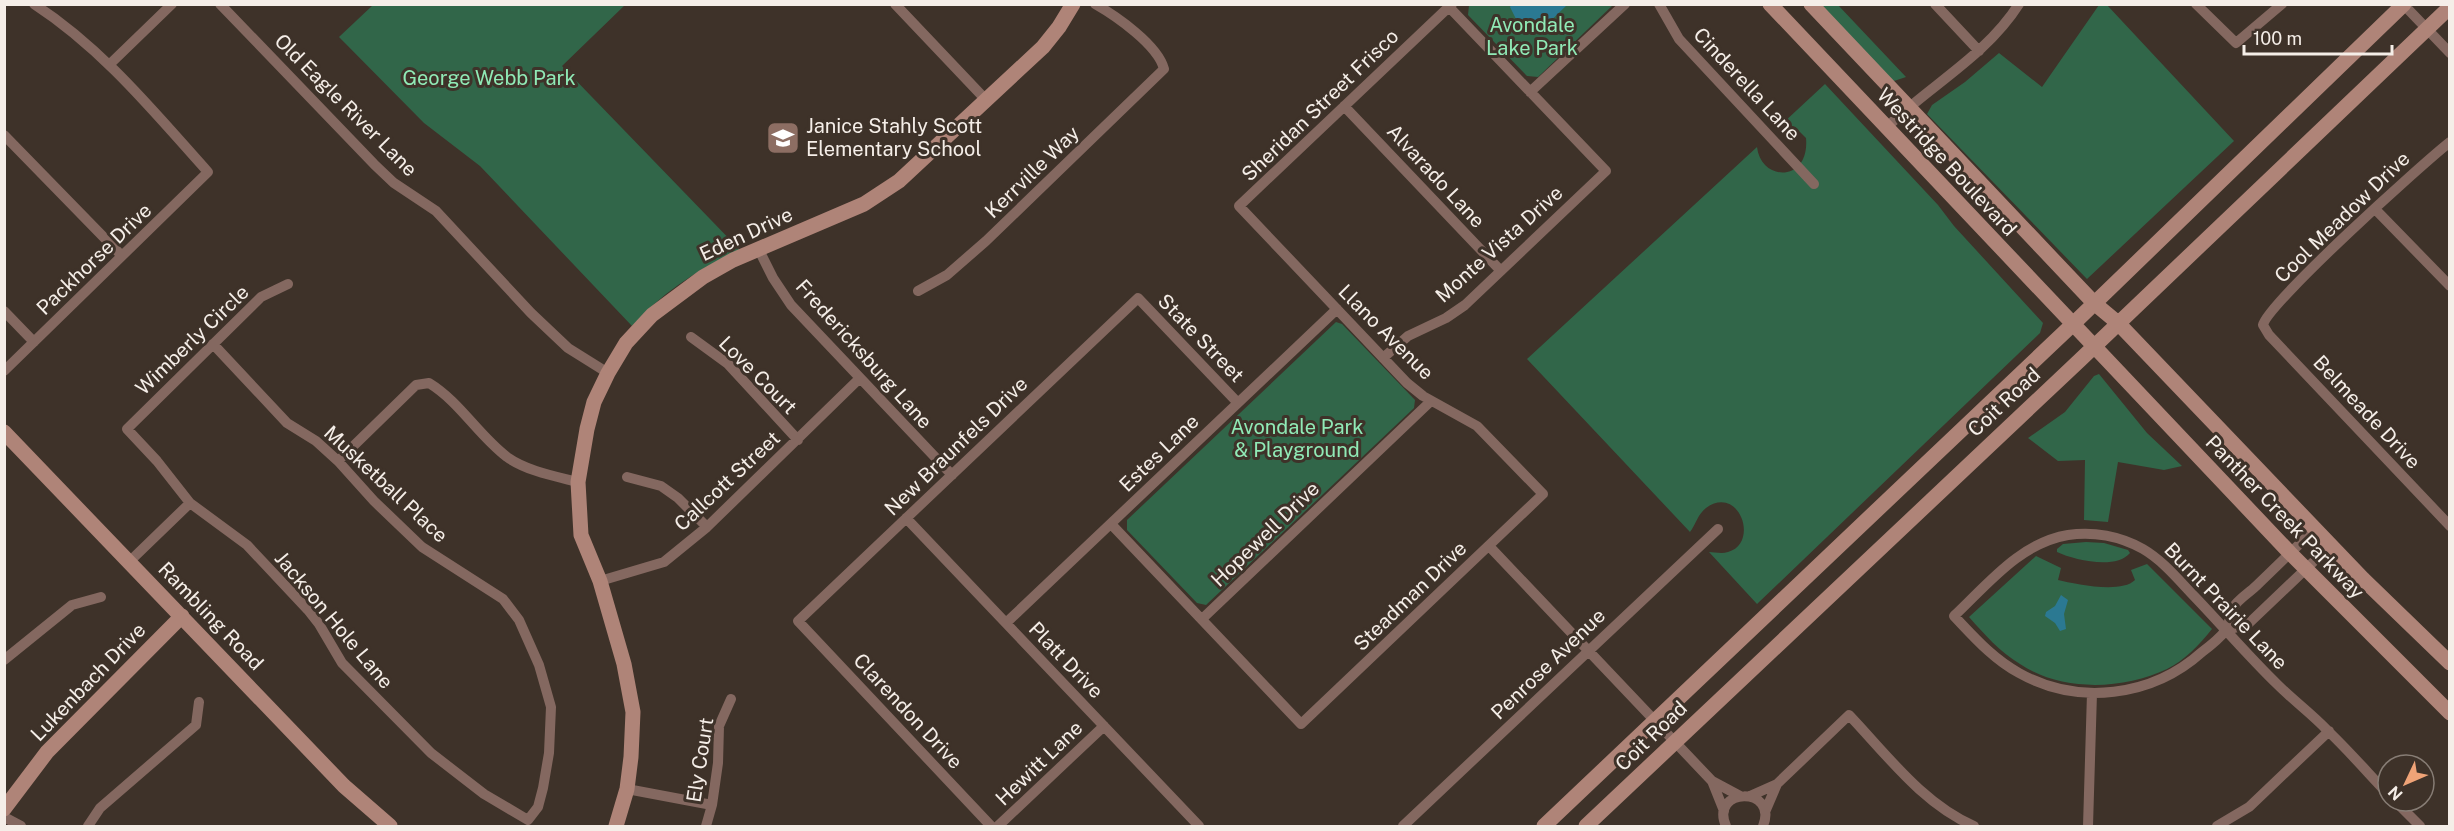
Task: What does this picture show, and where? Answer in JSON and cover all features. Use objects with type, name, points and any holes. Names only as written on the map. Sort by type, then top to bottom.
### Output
[{"type":"main road","name":"Eden Drive","points":[[616,826],[627,789],[633,712],[624,664],[600,581],[580,535],[578,482],[592,411],[608,373],[626,343],[652,315],[713,271],[733,260],[828,221],[882,194],[899,181],[1043,47],[1059,27],[1072,4]]},
{"type":"main road","name":"Westridge Boulevard","points":[[1770,4],[2093,348]]},
{"type":"main road","name":"Westridge Boulevard","points":[[1811,4],[2094,303],[2118,323]]},
{"type":"main road","name":"Coit Road","points":[[1544,826],[2072,325],[2403,5]]},
{"type":"main road","name":"Coit Road","points":[[1586,826],[2093,348],[2450,6]]},
{"type":"main road","name":"Panther Creek Parkway","points":[[2118,323],[2315,529],[2450,663]]},
{"type":"main road","name":"Panther Creek Parkway","points":[[2093,348],[2290,553],[2450,712]]},
{"type":"main road","name":"Rambling Road","points":[[4,432],[344,786],[390,826]]},
{"type":"main road","name":"Lukenbach Drive","points":[[4,809],[47,752],[182,616]]},
{"type":"street","points":[[34,4],[62,22],[110,64],[172,4]]},
{"type":"street","name":"Old Eagle River Lane","points":[[220,4],[374,164],[394,183],[436,211],[568,348],[608,373]]},
{"type":"street","points":[[896,4],[987,101]]},
{"type":"street","name":"Kerrville Way","points":[[918,291],[948,275],[986,241],[1164,69],[1162,61],[1152,49],[1126,26],[1095,4]]},
{"type":"street","points":[[1450,6],[1530,92],[1625,4]]},
{"type":"street","name":"Cinderella Lane","points":[[1659,4],[1679,39],[1814,184]]},
{"type":"street","points":[[1935,4],[1979,51]]},
{"type":"street","points":[[1886,128],[1908,107],[1979,51],[2019,4]]},
{"type":"street","points":[[2196,4],[2236,43],[2282,4]]},
{"type":"street","points":[[2403,5],[2450,53]]},
{"type":"street","name":"Sheridan Street Frisco","points":[[1239,206],[1450,6]]},
{"type":"street","name":"Packhorse Drive","points":[[4,371],[208,172],[110,64]]},
{"type":"street","name":"Monte Vista Drive","points":[[1383,358],[1414,333],[1457,311],[1606,171],[1530,92]]},
{"type":"street","name":"Alvarado Lane","points":[[1344,106],[1501,271]]},
{"type":"street","points":[[4,135],[122,256]]},
{"type":"street","name":"Cool Meadow Drive","points":[[2263,321],[2269,312],[2375,209],[2417,169],[2450,142]]},
{"type":"street","name":"Llano Avenue","points":[[1239,206],[1412,387],[1431,401],[1477,426],[1543,494]]},
{"type":"street","points":[[2375,209],[2450,286]]},
{"type":"street","name":"Fredericksburg Lane","points":[[759,250],[773,279],[792,305],[952,475]]},
{"type":"street","name":"Wimberly Circle","points":[[127,429],[261,297],[288,284]]},
{"type":"street","name":"State Street","points":[[1138,298],[1238,403]]},
{"type":"street","name":"New Braunfels Drive","points":[[798,621],[1138,298]]},
{"type":"street","name":"Estes Lane","points":[[1006,623],[1337,309]]},
{"type":"street","points":[[4,311],[34,342]]},
{"type":"street","name":"Belmeade Drive","points":[[2263,321],[2264,328],[2269,335],[2450,526]]},
{"type":"street","name":"Love Court","points":[[691,337],[728,364],[798,440]]},
{"type":"street","name":"Musketball Place","points":[[213,344],[287,423],[316,441],[338,461],[374,501],[422,547],[503,598],[519,620],[539,665],[551,707],[549,753],[543,788],[538,807],[528,820]]},
{"type":"street","name":"Callcott Street","points":[[600,581],[664,562],[707,527],[860,378]]},
{"type":"street","points":[[338,461],[416,385],[429,383],[445,393],[490,443],[509,458],[532,470],[578,482]]},
{"type":"street","name":"Hopewell Drive","points":[[1202,619],[1431,401]]},
{"type":"street","name":"Jackson Hole Lane","points":[[127,429],[157,460],[190,503],[247,545],[314,617],[342,663],[431,753],[484,794],[528,820]]},
{"type":"street","points":[[627,477],[661,486],[678,498],[707,527]]},
{"type":"street","name":"Steadman Drive","points":[[1202,619],[1301,724],[1543,494]]},
{"type":"street","points":[[129,562],[190,503]]},
{"type":"street","name":"Platt Drive","points":[[906,518],[1199,826]]},
{"type":"street","points":[[1111,524],[1202,619]]},
{"type":"street","name":"Penrose Avenue","points":[[1403,826],[1718,529]]},
{"type":"street","points":[[2226,630],[2233,608],[2315,529]]},
{"type":"street","name":"Burnt Prairie Lane","points":[[2092,693],[2055,688],[2020,674],[1989,652],[1954,616],[2025,551],[2056,538],[2089,534],[2122,539],[2151,554],[2277,684],[2329,731],[2376,781]]},
{"type":"street","points":[[2088,826],[2092,693],[2129,690],[2165,677],[2196,657],[2226,630],[2247,625],[2331,545]]},
{"type":"street","points":[[1489,546],[1712,781],[1760,802],[1765,821]]},
{"type":"street","points":[[4,660],[72,605],[101,597]]},
{"type":"street","name":"Clarendon Drive","points":[[798,621],[991,826]]},
{"type":"street","name":"Ely Court","points":[[706,826],[712,806],[718,763],[719,726],[731,699]]},
{"type":"street","points":[[88,826],[100,808],[196,725],[199,702]]},
{"type":"street","points":[[1724,821],[1730,801],[1777,784],[1849,715],[1929,798],[1950,814],[1974,826]]},
{"type":"street","name":"Hewitt Lane","points":[[998,826],[1104,726]]},
{"type":"street","points":[[2217,826],[2249,807],[2329,731]]},
{"type":"street","points":[[1712,781],[1724,821]]},
{"type":"street","points":[[1765,821],[1777,784]]},
{"type":"street","points":[[627,789],[712,806]]},
{"type":"street","points":[[2407,813],[2420,826]]},
{"type":"street","points":[[4,817],[21,826]]},
{"type":"green space","name":"George Webb Park","points":[[373,5],[625,5],[562,66],[740,250],[682,282],[656,302],[632,326],[480,166],[424,123],[339,37]]},
{"type":"green space","name":"Avondale Lake Park","points":[[1469,5],[1613,5],[1538,77],[1527,76],[1468,15]]},
{"type":"green space","points":[[1818,5],[1838,5],[1906,77],[1891,82]]},
{"type":"green space","points":[[2099,5],[2107,5],[2234,141],[2087,279],[1927,114],[1932,105],[1965,82],[1999,53],[2042,87]]},
{"type":"green space","points":[[1825,84],[1938,205],[1954,226],[2043,323],[2040,333],[1757,604],[1709,552],[1726,553],[1738,547],[1743,538],[1744,528],[1736,509],[1728,503],[1718,503],[1706,508],[1690,532],[1527,359],[1757,147],[1760,159],[1767,167],[1775,171],[1793,170],[1801,163],[1805,153],[1806,138],[1795,127],[1783,123]]},
{"type":"green space","name":"Avondale Park & Playground","points":[[1336,322],[1342,324],[1415,400],[1414,408],[1206,605],[1197,603],[1127,530],[1127,520]]},
{"type":"green space","points":[[2099,374],[2147,433],[2182,466],[2164,470],[2118,462],[2108,522],[2084,520],[2085,460],[2058,461],[2028,438],[2065,412],[2094,376]]},
{"type":"green space","points":[[2104,543],[2128,550],[2130,553],[2115,561],[2095,562],[2057,552],[2063,544]]},
{"type":"green space","points":[[2036,556],[2061,568],[2058,580],[2098,587],[2128,584],[2135,580],[2131,570],[2147,564],[2212,629],[2191,652],[2173,666],[2131,681],[2092,685],[2054,680],[2036,673],[2005,654],[1969,617]]},
{"type":"water","points":[[1511,4],[1567,5],[1540,31],[1528,32],[1519,25],[1510,7]]},
{"type":"water","points":[[2061,595],[2068,600],[2064,614],[2066,629],[2060,631],[2055,623],[2045,616],[2046,612],[2055,606]]},
{"type":"place","name":"Janice Stahly Scott Elementary School","points":[[783,138]]}]
